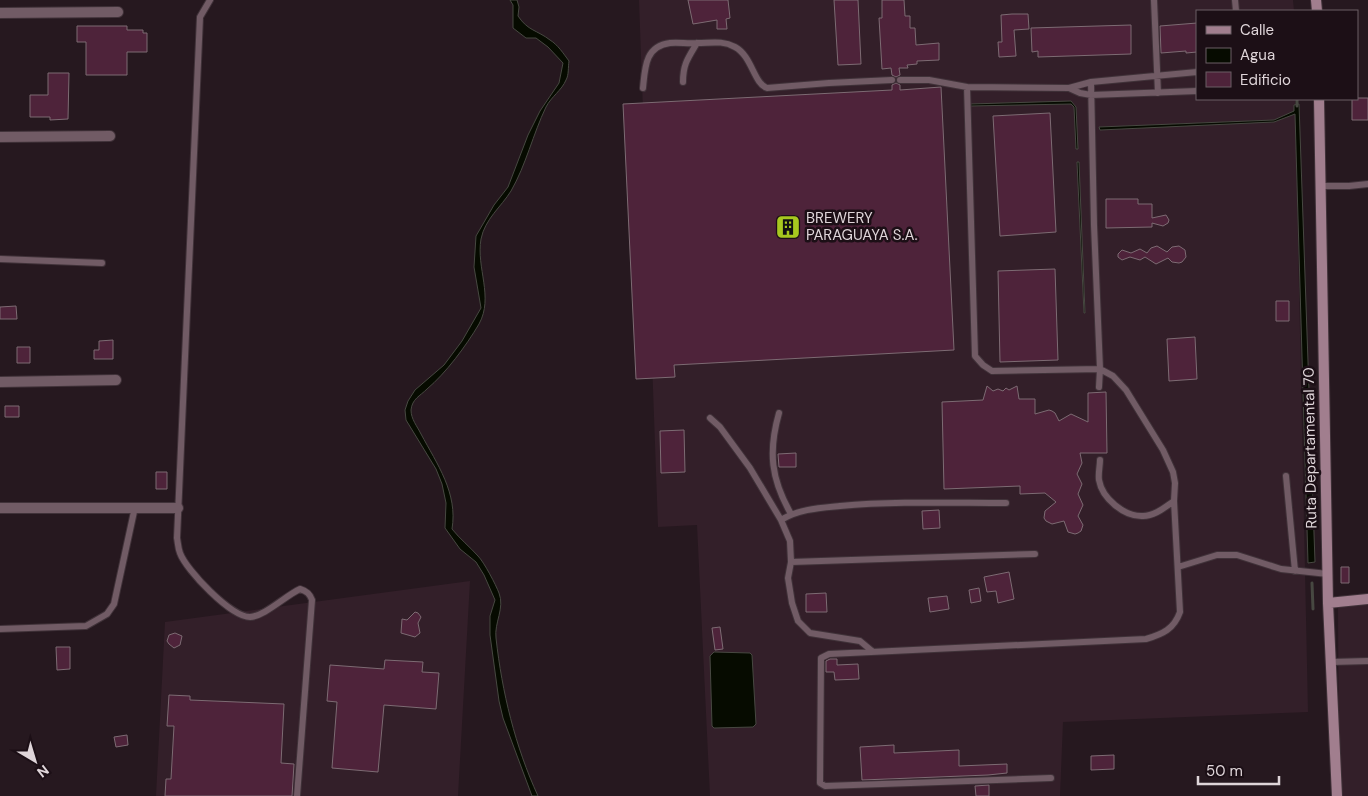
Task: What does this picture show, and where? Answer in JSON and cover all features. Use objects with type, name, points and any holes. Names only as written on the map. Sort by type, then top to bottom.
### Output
[{"type":"main road","name":"Ruta Departamental 70","points":[[1319,100],[1319,186],[1328,604],[1337,796]]},
{"type":"main road","points":[[1328,604],[1368,598]]},
{"type":"street","points":[[0,13],[118,12]]},
{"type":"street","points":[[0,137],[110,136]]},
{"type":"street","points":[[0,382],[116,380]]},
{"type":"street","points":[[0,508],[178,508]]},
{"type":"lane","points":[[210,0],[200,17],[177,538],[180,553],[185,562],[209,591],[240,615],[257,616],[289,594],[300,589],[306,591],[312,600],[297,796]]},
{"type":"lane","points":[[1154,0],[1158,93]]},
{"type":"lane","points":[[644,88],[645,62],[652,53],[669,43],[697,44],[720,42],[737,48],[746,56],[760,85],[767,88],[892,80]]},
{"type":"lane","points":[[683,82],[683,70],[686,60],[697,44]]},
{"type":"lane","points":[[900,80],[929,80],[967,87],[1069,88],[1091,82],[1196,72]]},
{"type":"lane","points":[[1091,82],[1099,387]]},
{"type":"lane","points":[[967,87],[975,356],[983,366],[992,370],[1100,369],[1113,376],[1126,390],[1163,450],[1173,472],[1180,612],[1177,621],[1162,635],[1146,639],[872,651],[830,654],[821,658],[820,783],[830,787],[1051,778]]},
{"type":"lane","points":[[1069,88],[1091,95],[1196,91]]},
{"type":"lane","points":[[1319,186],[1368,184]]},
{"type":"lane","points":[[0,259],[102,263]]},
{"type":"lane","points":[[779,413],[773,433],[773,474],[781,496],[791,514]]},
{"type":"lane","points":[[710,418],[720,427],[750,468],[781,520],[790,541],[791,562],[788,578],[792,603],[798,621],[810,633],[860,641],[872,651]]},
{"type":"lane","points":[[1100,460],[1099,480],[1109,501],[1119,508],[1134,515],[1144,516],[1155,513],[1174,501]]},
{"type":"lane","points":[[1286,476],[1295,571]]},
{"type":"lane","points":[[781,520],[791,514],[804,510],[870,503],[1006,503]]},
{"type":"lane","points":[[0,629],[86,626],[107,614],[114,604],[136,507]]},
{"type":"lane","points":[[791,562],[1035,554]]},
{"type":"lane","points":[[1178,566],[1217,555],[1237,555],[1281,569],[1328,574]]},
{"type":"lane","points":[[1331,662],[1368,661]]},
{"type":"shaded area","points":[[639,0],[1293,0],[1294,10],[1196,10],[1196,100],[1295,100],[1308,712],[1063,722],[1060,796],[710,796],[697,525],[658,527]]},
{"type":"shaded area","points":[[470,581],[458,796],[156,796],[165,622]]},
{"type":"shaded area","points":[[1368,603],[1368,796],[1339,796],[1338,607]]},
{"type":"water","points":[[510,0],[517,0],[519,7],[518,16],[525,25],[553,42],[569,61],[568,76],[546,107],[521,171],[511,191],[490,219],[483,232],[480,250],[485,303],[479,324],[448,367],[415,400],[411,413],[445,479],[452,503],[452,529],[481,559],[501,599],[496,638],[502,678],[516,738],[538,796],[532,796],[503,718],[499,701],[490,635],[490,616],[495,600],[476,562],[460,549],[445,528],[446,503],[442,484],[436,469],[406,420],[405,410],[415,390],[444,365],[462,341],[481,308],[474,267],[476,236],[494,205],[508,187],[528,135],[540,111],[559,83],[563,63],[548,47],[536,38],[526,38],[513,28],[513,5]]},
{"type":"water","points":[[1071,101],[1076,107],[1078,149],[1076,149],[1074,107],[1071,104],[970,106],[970,104]]},
{"type":"water","points":[[1299,104],[1315,562],[1308,563],[1295,114],[1274,122],[1100,130],[1099,127],[1274,120],[1294,111],[1294,105]]},
{"type":"water","points":[[1077,162],[1079,162],[1085,313],[1084,313]]},
{"type":"water","points":[[714,652],[750,653],[752,655],[756,724],[753,727],[714,728],[712,726],[710,656]]},
{"type":"building","points":[[688,0],[728,0],[730,18],[726,19],[727,29],[717,29],[717,20],[693,24]]},
{"type":"building","points":[[834,0],[858,0],[861,64],[838,65]]},
{"type":"building","points":[[882,0],[904,0],[905,16],[910,16],[910,28],[915,28],[916,45],[939,43],[939,60],[917,61],[917,64],[907,65],[908,68],[899,68],[900,75],[896,77],[892,75],[891,68],[882,69],[879,18],[882,18]]},
{"type":"building","points":[[1028,14],[1029,29],[1014,30],[1016,56],[999,57],[998,42],[1002,42],[1001,15]]},
{"type":"building","points":[[1196,23],[1196,52],[1161,53],[1160,26]]},
{"type":"building","points":[[1131,25],[1131,54],[1038,57],[1038,51],[1032,52],[1031,28]]},
{"type":"building","points":[[77,26],[127,26],[127,30],[143,30],[143,33],[147,33],[147,52],[127,52],[127,75],[86,75],[86,42],[77,42]]},
{"type":"building","points":[[48,73],[69,73],[68,119],[50,120],[50,117],[30,117],[30,95],[48,95]]},
{"type":"building","name":"BREWERY PARAGUAYA S.A.","points":[[896,83],[900,85],[900,90],[941,87],[954,350],[674,365],[675,377],[636,379],[623,104],[892,90],[892,85]]},
{"type":"building","points":[[1368,98],[1368,120],[1352,120],[1352,100]]},
{"type":"building","points":[[1050,113],[1056,232],[1000,236],[993,116]]},
{"type":"building","points":[[1106,199],[1138,199],[1138,204],[1152,204],[1152,218],[1166,215],[1169,220],[1168,223],[1163,226],[1152,223],[1152,227],[1106,228]]},
{"type":"building","points":[[1157,246],[1167,252],[1172,247],[1179,246],[1185,250],[1186,257],[1179,263],[1172,262],[1168,258],[1156,264],[1145,257],[1140,260],[1130,257],[1122,260],[1118,257],[1122,250],[1131,253],[1140,249],[1147,253],[1151,248]]},
{"type":"building","points":[[1055,269],[1058,360],[1000,362],[998,271]]},
{"type":"building","points":[[1276,301],[1289,301],[1289,321],[1276,321]]},
{"type":"building","points":[[16,306],[17,319],[0,319],[0,307]]},
{"type":"building","points":[[1195,337],[1197,379],[1169,381],[1167,339]]},
{"type":"building","points":[[113,340],[113,359],[94,359],[94,350],[99,350],[99,341]]},
{"type":"building","points":[[17,347],[30,347],[30,363],[17,363]]},
{"type":"building","points":[[987,386],[993,391],[998,389],[1003,391],[1006,388],[1009,390],[1017,386],[1019,399],[1035,399],[1035,414],[1049,410],[1055,413],[1059,421],[1071,414],[1088,422],[1088,393],[1106,392],[1107,453],[1080,453],[1082,463],[1077,474],[1082,484],[1078,494],[1083,505],[1078,516],[1083,525],[1078,533],[1068,532],[1064,521],[1052,524],[1046,521],[1044,518],[1045,511],[1056,502],[1045,493],[1020,494],[1020,486],[944,489],[942,402],[983,400]]},
{"type":"building","points":[[5,406],[19,406],[19,417],[5,417]]},
{"type":"building","points":[[684,430],[685,472],[661,473],[660,431]]},
{"type":"building","points":[[796,453],[796,467],[779,467],[778,454]]},
{"type":"building","points":[[156,472],[167,472],[167,489],[156,489]]},
{"type":"building","points":[[939,510],[940,528],[923,529],[922,511]]},
{"type":"building","points":[[1341,567],[1349,567],[1349,583],[1341,583]]},
{"type":"building","points":[[1009,572],[1014,599],[998,603],[996,591],[987,592],[984,577]]},
{"type":"building","points":[[979,588],[981,601],[971,603],[969,590]]},
{"type":"building","points":[[826,593],[827,612],[806,612],[806,594]]},
{"type":"building","points":[[947,596],[949,609],[930,612],[928,598]]},
{"type":"building","points":[[415,612],[421,617],[418,623],[420,633],[415,637],[401,633],[402,619],[407,620]]},
{"type":"building","points":[[720,627],[723,649],[715,650],[712,628]]},
{"type":"building","points":[[175,633],[182,636],[180,645],[174,648],[167,641],[169,635]]},
{"type":"building","points":[[56,647],[70,647],[70,669],[57,670]]},
{"type":"building","points":[[837,659],[837,665],[858,664],[859,679],[835,680],[834,672],[826,672],[826,661]]},
{"type":"building","points":[[385,660],[423,662],[422,672],[439,673],[436,709],[384,705],[378,772],[332,768],[337,702],[327,701],[330,665],[384,669]]},
{"type":"building","points":[[169,695],[190,696],[190,700],[284,704],[281,763],[294,764],[292,796],[165,796],[166,779],[171,779],[174,726],[167,726]]},
{"type":"building","points":[[127,735],[128,745],[116,747],[114,737]]},
{"type":"building","points":[[894,745],[894,753],[959,750],[959,766],[1007,764],[1007,773],[862,780],[860,747]]},
{"type":"building","points":[[1114,755],[1114,769],[1091,770],[1091,756]]},
{"type":"building","points":[[989,785],[989,796],[976,796],[975,786]]},
{"type":"waterway","points":[[1297,100],[1297,106]]},
{"type":"waterway","points":[[1312,583],[1313,609]]},
{"type":"place","name":"BREWERY PARAGUAYA S.A.","points":[[788,227]]}]
